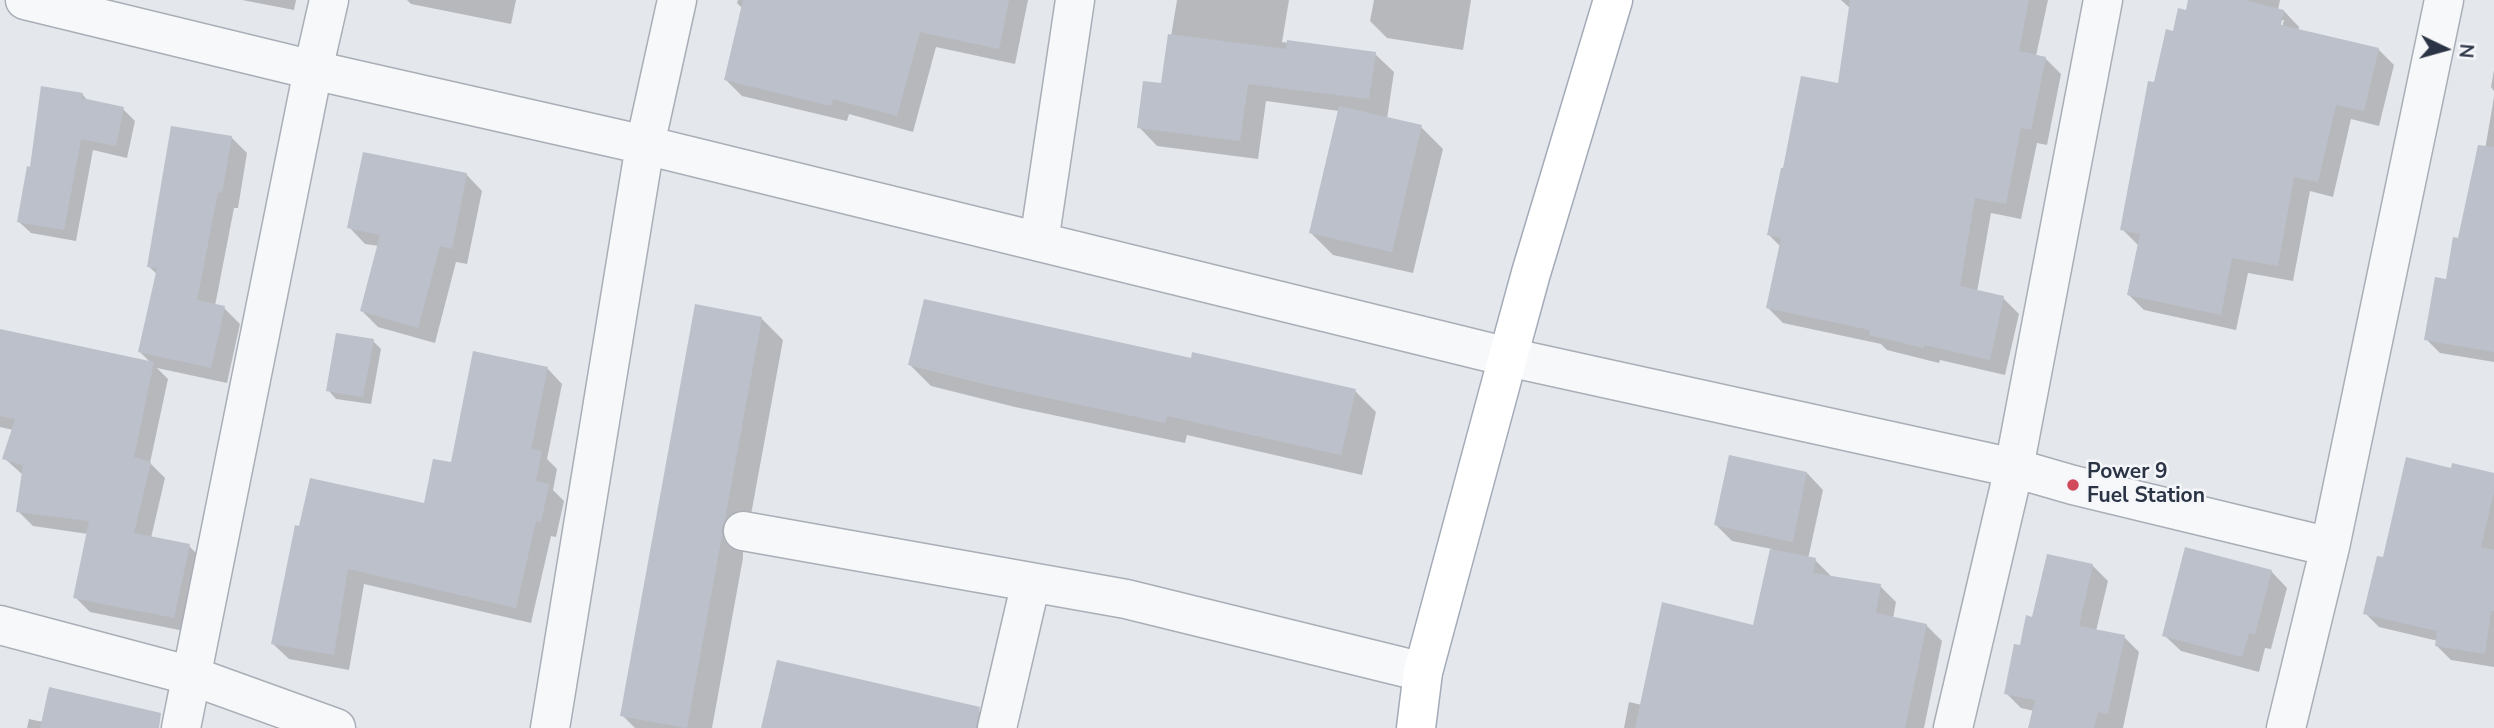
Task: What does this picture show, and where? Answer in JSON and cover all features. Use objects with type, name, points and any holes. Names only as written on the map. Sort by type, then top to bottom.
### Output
[{"type":"main road","points":[[1416,728],[1423,672],[1508,356],[1613,0]]},
{"type":"street","points":[[25,0],[313,71],[645,145],[1508,356],[2014,468],[2073,485],[2330,547]]},
{"type":"street","points":[[181,728],[329,0]]},
{"type":"street","points":[[550,728],[645,145],[677,0]]},
{"type":"street","points":[[1039,242],[1075,0]]},
{"type":"street","points":[[1953,728],[2014,468],[2103,0]]},
{"type":"street","points":[[2286,728],[2330,547],[2444,0]]},
{"type":"street","points":[[743,531],[1125,599],[1423,672]]},
{"type":"street","points":[[998,728],[1031,582]]},
{"type":"street","points":[[0,625],[192,676],[336,728]]},
{"type":"building","points":[[743,0],[1009,0],[999,49],[920,32],[897,116],[833,99],[831,106],[724,80]]},
{"type":"building","points":[[1850,0],[2029,0],[2019,51],[2046,57],[2031,130],[2021,128],[2006,204],[1975,198],[1960,286],[2004,296],[1990,360],[1924,345],[1924,348],[1869,335],[1870,330],[1766,308],[1781,238],[1767,235],[1801,76],[1838,83]]},
{"type":"building","points":[[2188,0],[2244,0],[2284,10],[2281,25],[2379,48],[2364,111],[2336,105],[2318,182],[2294,177],[2278,266],[2232,258],[2221,315],[2127,295],[2140,234],[2120,230],[2148,81],[2154,82],[2166,29],[2173,31],[2178,8],[2186,10]]},
{"type":"building","points":[[1168,34],[1286,49],[1287,40],[1376,52],[1369,99],[1248,84],[1240,141],[1137,128],[1143,81],[1161,83]]},
{"type":"building","points":[[41,86],[83,93],[82,98],[124,107],[116,146],[81,139],[64,230],[17,222],[27,166],[30,167]]},
{"type":"building","points":[[1339,106],[1422,125],[1392,252],[1309,233]]},
{"type":"building","points":[[171,126],[232,136],[222,193],[218,192],[197,300],[225,306],[211,368],[138,352],[157,268],[147,267]]},
{"type":"building","points":[[2478,145],[2494,147],[2494,352],[2424,340],[2435,277],[2446,279],[2453,237],[2458,238]]},
{"type":"building","points":[[363,152],[467,173],[452,249],[440,246],[418,328],[360,311],[380,235],[347,228]]},
{"type":"building","points":[[924,299],[1191,358],[1192,352],[1356,389],[1341,455],[1167,416],[1165,423],[908,365]]},
{"type":"building","points":[[695,304],[762,317],[687,728],[620,716]]},
{"type":"building","points":[[0,329],[154,362],[134,457],[151,462],[134,533],[190,544],[174,618],[73,598],[89,521],[16,512],[23,465],[2,459],[15,419],[0,416]]},
{"type":"building","points":[[336,333],[374,339],[363,397],[326,391]]},
{"type":"building","points":[[473,351],[548,367],[531,449],[542,451],[536,481],[549,484],[541,522],[536,521],[516,608],[348,569],[334,655],[271,644],[295,525],[299,526],[310,478],[424,503],[433,459],[451,462]]},
{"type":"building","points":[[1729,455],[1807,472],[1793,542],[1714,525]]},
{"type":"building","points":[[2406,457],[2451,468],[2452,463],[2494,473],[2494,491],[2481,547],[2494,550],[2494,611],[2491,611],[2485,654],[2435,646],[2437,631],[2363,614],[2377,556],[2383,557]]},
{"type":"building","points":[[2185,547],[2272,570],[2255,634],[2249,633],[2242,657],[2162,636]]},
{"type":"building","points":[[1770,549],[1816,558],[1813,573],[1881,584],[1876,613],[1927,624],[1905,728],[1635,728],[1662,602],[1753,625]]},
{"type":"building","points":[[2047,554],[2093,564],[2079,626],[2125,635],[2108,714],[2098,712],[2094,728],[2028,728],[2035,700],[2004,694],[2014,644],[2020,645],[2026,615],[2032,617]]},
{"type":"building","points":[[777,660],[980,707],[976,728],[761,728]]},
{"type":"building","points":[[49,687],[161,713],[159,728],[40,728]]},
{"type":"place","name":"Power 9 Fuel Station","points":[[2073,485]]}]
